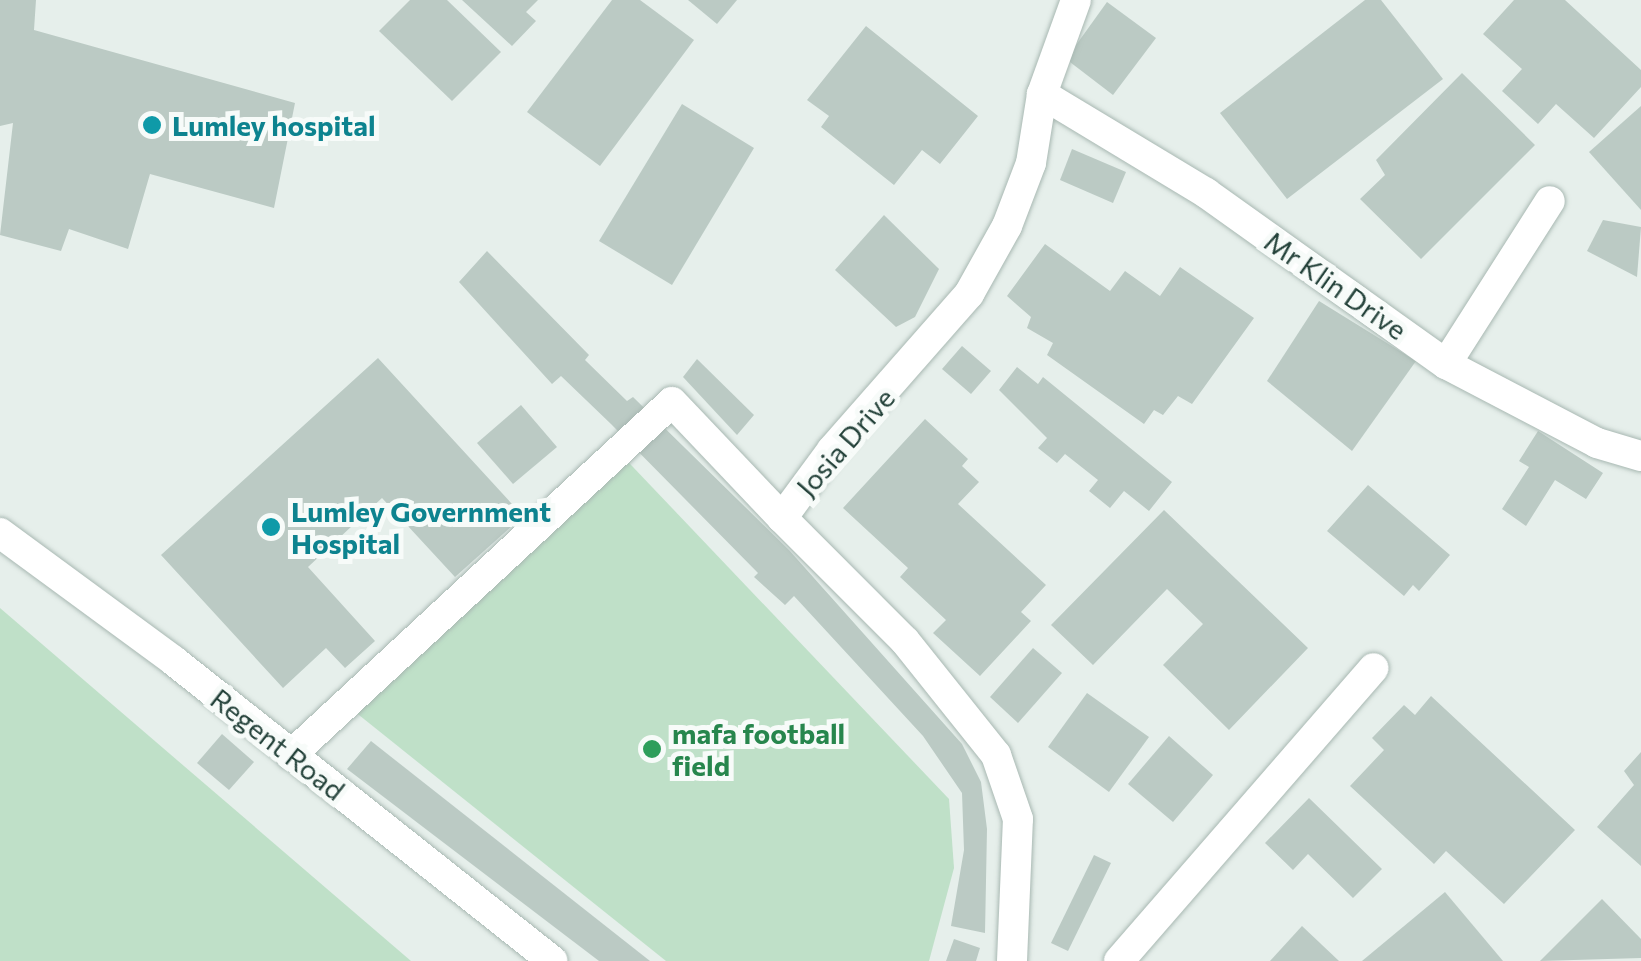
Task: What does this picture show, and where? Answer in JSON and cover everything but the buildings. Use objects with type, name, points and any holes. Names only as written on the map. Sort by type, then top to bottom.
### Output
[{"type":"street","name":"Josia Drive","points":[[1012,961],[1018,818],[996,756],[905,641],[782,518],[969,294],[1008,226],[1031,163],[1042,94],[1076,0]]},
{"type":"street","name":"Mr Klin Drive","points":[[1042,94],[1206,193],[1446,364],[1597,442],[1641,456]]},
{"type":"street","points":[[1446,364],[1550,201]]},
{"type":"street","points":[[292,755],[672,402],[782,518]]},
{"type":"street","name":"Regent Road","points":[[1,536],[292,755],[552,961]]},
{"type":"street","points":[[1119,961],[1374,668]]},
{"type":"green space","name":"mafa football field","points":[[613,446],[949,799],[954,868],[929,961],[666,961],[339,699]]},
{"type":"green space","points":[[0,608],[411,961],[0,961]]},
{"type":"place","name":"Lumley hospital","points":[[152,125]]},
{"type":"place","name":"Lumley Government Hospital","points":[[271,527]]},
{"type":"place","name":"mafa football field","points":[[652,749]]}]
